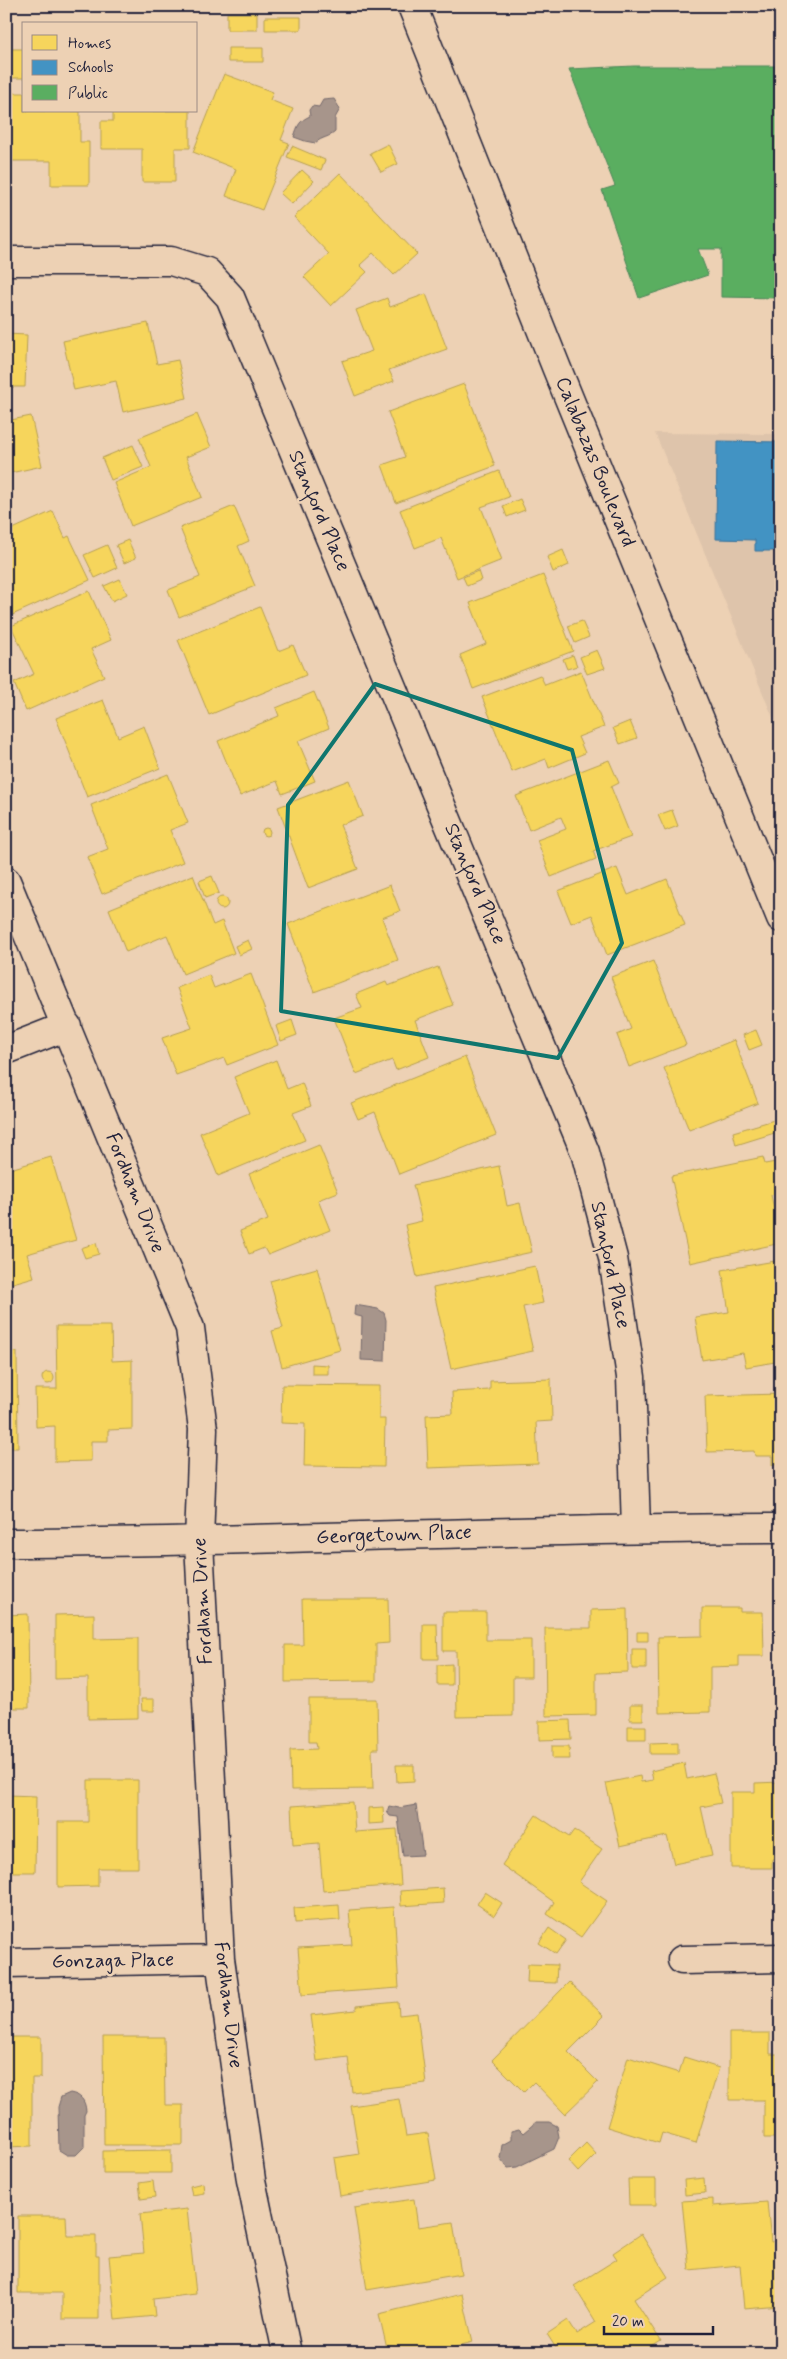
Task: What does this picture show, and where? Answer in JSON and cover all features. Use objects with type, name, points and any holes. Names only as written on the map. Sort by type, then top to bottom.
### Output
[{"type":"street","name":"Calabazas Boulevard","points":[[412,6],[557,369],[781,918]]},
{"type":"street","name":"Stanford Place","points":[[6,262],[171,261],[207,272],[230,297],[585,1152],[613,1258],[631,1377],[636,1528]]},
{"type":"street","name":"Fordham Drive","points":[[6,881],[190,1328],[203,1429],[199,1542],[220,1959],[251,2180],[287,2353]]},
{"type":"street","points":[[6,1050],[67,1026]]},
{"type":"street","name":"Georgetown Place","points":[[6,1543],[199,1542],[636,1528],[781,1528]]},
{"type":"street","points":[[682,1960],[781,1958]]},
{"type":"street","name":"Gonzaga Place","points":[[6,1963],[220,1959]]},
{"type":"highlighted area","points":[[375,684],[572,750],[622,943],[558,1058],[281,1011],[288,805]]},
{"type":"shaded area","points":[[334,99],[340,109],[335,118],[335,132],[315,143],[294,137],[299,124],[310,116],[309,110],[312,106],[319,107],[323,100]]},
{"type":"shaded area","points":[[655,433],[781,434],[781,737]]},
{"type":"shaded area","points":[[355,1305],[378,1309],[384,1313],[386,1320],[385,1361],[361,1360],[362,1317],[354,1315]]},
{"type":"shaded area","points":[[416,1805],[423,1855],[403,1856],[398,1817],[390,1816],[387,1812],[389,1806],[399,1808]]},
{"type":"shaded area","points":[[70,2093],[82,2099],[86,2111],[84,2115],[84,2147],[76,2155],[67,2155],[59,2150],[58,2107],[61,2097]]},
{"type":"shaded area","points":[[536,2122],[549,2122],[557,2126],[559,2137],[554,2149],[517,2167],[508,2168],[500,2158],[502,2145],[511,2140],[511,2131],[519,2129],[523,2133]]},
{"type":"building: Homes","points":[[227,13],[257,13],[257,30],[227,30]]},
{"type":"building: Homes","points":[[265,17],[301,17],[301,30],[265,30]]},
{"type":"building: Homes","points":[[228,48],[263,48],[263,62],[228,62]]},
{"type":"building: Homes","points":[[6,49],[22,49],[22,78],[6,78]]},
{"type":"building: Homes","points":[[224,74],[273,92],[270,100],[293,109],[281,140],[289,143],[262,210],[226,196],[236,169],[193,152]]},
{"type":"building: Homes","points":[[6,93],[22,93],[22,112],[80,112],[80,142],[89,142],[89,185],[51,185],[51,161],[6,161]]},
{"type":"building: Homes","points":[[113,112],[190,112],[190,148],[175,148],[175,182],[142,182],[142,149],[101,149],[101,121],[113,121]]},
{"type":"building: Homes","points":[[388,144],[398,164],[381,172],[370,153]]},
{"type":"building: Homes","points":[[292,146],[325,160],[321,170],[287,157]]},
{"type":"building: Homes","points":[[302,170],[314,181],[292,204],[280,193]]},
{"type":"building: Homes","points":[[340,173],[417,254],[394,275],[373,253],[360,265],[367,272],[331,306],[304,277],[329,254],[294,217]]},
{"type":"building: Homes","points":[[426,294],[447,349],[389,370],[394,381],[355,396],[342,361],[372,351],[356,310],[387,298],[390,307]]},
{"type":"building: Homes","points":[[148,323],[157,364],[178,360],[187,398],[123,412],[116,381],[74,390],[63,341]]},
{"type":"building: Homes","points":[[6,334],[27,335],[25,387],[6,387]]},
{"type":"building: Homes","points":[[464,384],[495,466],[396,503],[382,465],[405,457],[388,412]]},
{"type":"building: Homes","points":[[197,414],[211,447],[186,457],[202,497],[131,526],[114,483],[151,467],[139,438]]},
{"type":"building: Homes","points":[[31,416],[42,466],[6,474],[6,421]]},
{"type":"building: Homes","points":[[133,445],[143,467],[111,480],[102,458]]},
{"type":"building: Homes","points":[[499,471],[509,497],[481,507],[502,560],[457,578],[441,538],[415,548],[400,510]]},
{"type":"building: Homes","points":[[520,499],[525,510],[507,517],[503,506]]},
{"type":"building: Homes","points":[[234,506],[249,541],[238,546],[255,586],[179,617],[168,590],[200,577],[180,528]]},
{"type":"building: Homes","points":[[53,511],[65,538],[69,536],[90,580],[10,616],[6,609],[6,532]]},
{"type":"building: Homes","points":[[128,540],[136,558],[124,563],[116,545]]},
{"type":"building: Homes","points":[[107,545],[117,568],[95,578],[84,555]]},
{"type":"building: Homes","points":[[563,550],[569,565],[553,572],[547,557]]},
{"type":"building: Homes","points":[[478,571],[481,580],[467,586],[463,577]]},
{"type":"building: Homes","points":[[543,575],[573,651],[473,689],[460,655],[486,644],[470,603]]},
{"type":"building: Homes","points":[[120,579],[127,594],[112,601],[104,586]]},
{"type":"building: Homes","points":[[89,591],[111,640],[91,649],[104,676],[26,711],[14,683],[34,674],[11,626]]},
{"type":"building: Homes","points":[[260,607],[278,651],[293,645],[306,675],[209,715],[178,640]]},
{"type":"building: Homes","points":[[582,621],[589,637],[575,643],[568,626]]},
{"type":"building: Homes","points":[[597,650],[605,668],[587,674],[580,657]]},
{"type":"building: Homes","points":[[573,655],[577,666],[567,669],[563,659]]},
{"type":"building: Homes","points":[[581,671],[604,727],[578,737],[585,753],[549,768],[546,759],[512,772],[482,697],[540,675],[545,685]]},
{"type":"building: Homes","points":[[314,692],[329,728],[298,741],[315,781],[282,794],[277,781],[240,796],[218,741],[279,716],[276,708]]},
{"type":"building: Homes","points":[[103,700],[118,737],[144,726],[160,768],[87,797],[56,718]]},
{"type":"building: Homes","points":[[630,721],[637,738],[620,744],[613,728]]},
{"type":"building: Homes","points":[[609,760],[619,783],[611,787],[631,837],[593,851],[596,859],[551,877],[537,840],[566,829],[561,817],[529,830],[516,796]]},
{"type":"building: Homes","points":[[168,774],[188,823],[170,830],[183,862],[102,894],[87,857],[108,849],[91,805]]},
{"type":"building: Homes","points":[[349,780],[363,816],[340,825],[358,869],[308,888],[278,807]]},
{"type":"building: Homes","points":[[672,810],[678,826],[665,831],[658,815]]},
{"type":"building: Homes","points":[[266,828],[270,832],[266,836],[262,832]]},
{"type":"building: Homes","points":[[617,868],[628,895],[667,879],[685,925],[607,955],[592,915],[571,923],[558,891]]},
{"type":"building: Homes","points":[[193,875],[213,925],[222,921],[234,953],[183,974],[167,935],[126,952],[109,909]]},
{"type":"building: Homes","points":[[212,876],[219,893],[205,898],[199,881]]},
{"type":"building: Homes","points":[[390,885],[400,911],[382,918],[398,960],[314,992],[288,924]]},
{"type":"building: Homes","points":[[220,897],[224,897],[228,903],[224,909],[220,909],[216,905],[216,901]]},
{"type":"building: Homes","points":[[248,940],[252,949],[239,955],[235,946]]},
{"type":"building: Homes","points":[[653,961],[686,1045],[629,1067],[617,1035],[631,1029],[611,977]]},
{"type":"building: Homes","points":[[438,967],[453,1005],[415,1020],[429,1057],[396,1070],[392,1060],[356,1074],[334,1018],[362,1008],[356,994],[386,982],[388,986]]},
{"type":"building: Homes","points":[[251,974],[278,1045],[227,1065],[224,1058],[176,1075],[162,1038],[192,1028],[177,988],[209,975],[214,988]]},
{"type":"building: Homes","points":[[292,1020],[297,1035],[281,1041],[276,1026]]},
{"type":"building: Homes","points":[[756,1030],[762,1045],[749,1050],[743,1035]]},
{"type":"building: Homes","points":[[734,1040],[758,1103],[689,1130],[664,1068]]},
{"type":"building: Homes","points":[[465,1057],[496,1135],[399,1174],[375,1112],[358,1119],[351,1103]]},
{"type":"building: Homes","points":[[276,1060],[287,1089],[302,1083],[311,1106],[293,1113],[305,1140],[218,1176],[200,1133],[249,1113],[234,1077]]},
{"type":"building: Homes","points":[[781,1118],[781,1131],[736,1145],[733,1132]]},
{"type":"building: Homes","points":[[319,1145],[338,1192],[318,1200],[330,1230],[268,1255],[264,1248],[249,1254],[240,1231],[268,1220],[249,1174]]},
{"type":"building: Homes","points":[[7,1155],[10,1169],[51,1157],[76,1240],[27,1254],[34,1277],[6,1285]]},
{"type":"building: Homes","points":[[763,1157],[765,1164],[781,1161],[781,1193],[771,1195],[781,1243],[690,1263],[671,1176]]},
{"type":"building: Homes","points":[[499,1166],[507,1206],[520,1203],[532,1252],[417,1277],[405,1225],[422,1221],[413,1185]]},
{"type":"building: Homes","points":[[96,1243],[99,1254],[85,1258],[81,1248]]},
{"type":"building: Homes","points":[[781,1260],[781,1361],[746,1367],[743,1353],[702,1360],[695,1317],[729,1312],[722,1270]]},
{"type":"building: Homes","points":[[535,1266],[543,1303],[523,1307],[533,1351],[451,1369],[433,1288]]},
{"type":"building: Homes","points":[[317,1268],[340,1350],[282,1367],[272,1331],[283,1328],[270,1281]]},
{"type":"building: Homes","points":[[56,1326],[111,1326],[112,1361],[132,1360],[132,1429],[108,1430],[108,1441],[91,1441],[91,1461],[55,1462],[55,1426],[36,1427],[35,1389],[57,1389]]},
{"type":"building: Homes","points":[[6,1352],[17,1352],[18,1448],[6,1448]]},
{"type":"building: Homes","points":[[312,1364],[328,1365],[328,1374],[312,1374]]},
{"type":"building: Homes","points":[[46,1372],[50,1372],[54,1378],[50,1384],[46,1384],[42,1380],[42,1376]]},
{"type":"building: Homes","points":[[551,1379],[552,1421],[536,1422],[538,1464],[428,1468],[426,1415],[453,1414],[452,1392],[490,1390],[490,1381]]},
{"type":"building: Homes","points":[[282,1385],[379,1386],[379,1419],[385,1419],[384,1467],[304,1466],[305,1424],[281,1423]]},
{"type":"building: Homes","points":[[781,1394],[781,1464],[772,1465],[772,1456],[755,1456],[754,1451],[707,1452],[705,1396]]},
{"type":"building: Homes","points":[[302,1599],[388,1599],[389,1643],[376,1644],[376,1681],[285,1682],[285,1645],[303,1645]]},
{"type":"building: Homes","points":[[702,1608],[740,1608],[740,1612],[763,1612],[764,1656],[739,1656],[739,1666],[710,1667],[710,1712],[659,1713],[658,1637],[702,1636]]},
{"type":"building: Homes","points":[[627,1609],[628,1672],[596,1673],[596,1715],[546,1716],[545,1628],[591,1628],[591,1610]]},
{"type":"building: Homes","points":[[443,1612],[486,1612],[486,1640],[531,1640],[531,1677],[513,1677],[513,1716],[457,1717],[456,1651],[443,1651]]},
{"type":"building: Homes","points":[[28,1614],[29,1708],[6,1708],[6,1615]]},
{"type":"building: Homes","points":[[94,1614],[94,1639],[138,1638],[138,1718],[88,1719],[88,1678],[55,1679],[55,1615]]},
{"type":"building: Homes","points":[[423,1624],[437,1624],[438,1659],[423,1659]]},
{"type":"building: Homes","points":[[637,1632],[648,1632],[648,1641],[637,1641]]},
{"type":"building: Homes","points":[[632,1649],[646,1649],[646,1669],[632,1669]]},
{"type":"building: Homes","points":[[452,1664],[452,1685],[437,1685],[437,1665]]},
{"type":"building: Homes","points":[[141,1699],[154,1699],[154,1711],[142,1711]]},
{"type":"building: Homes","points":[[309,1699],[377,1699],[378,1749],[372,1749],[373,1789],[291,1790],[290,1750],[317,1749],[316,1742],[309,1742]]},
{"type":"building: Homes","points":[[630,1705],[643,1705],[643,1720],[630,1720]]},
{"type":"building: Homes","points":[[570,1720],[571,1739],[539,1740],[539,1721]]},
{"type":"building: Homes","points":[[628,1726],[646,1726],[646,1740],[628,1740]]},
{"type":"building: Homes","points":[[678,1742],[678,1754],[650,1754],[650,1743]]},
{"type":"building: Homes","points":[[552,1746],[569,1746],[570,1759],[552,1759]]},
{"type":"building: Homes","points":[[684,1763],[687,1779],[714,1773],[721,1803],[701,1807],[712,1856],[674,1864],[667,1836],[620,1846],[606,1783],[640,1776],[641,1782],[653,1780],[651,1771]]},
{"type":"building: Homes","points":[[396,1765],[414,1765],[414,1781],[397,1782]]},
{"type":"building: Homes","points":[[6,1776],[8,1795],[36,1796],[35,1872],[6,1872]]},
{"type":"building: Homes","points":[[88,1780],[138,1780],[138,1868],[98,1868],[98,1886],[58,1887],[58,1822],[88,1822]]},
{"type":"building: Homes","points":[[781,1782],[781,1859],[772,1859],[772,1868],[731,1868],[731,1792],[755,1792],[755,1783]]},
{"type":"building: Homes","points":[[353,1802],[355,1832],[397,1829],[401,1885],[323,1891],[319,1843],[293,1845],[291,1806]]},
{"type":"building: Homes","points":[[383,1807],[384,1823],[368,1824],[368,1808]]},
{"type":"building: Homes","points":[[536,1815],[569,1837],[574,1830],[602,1849],[579,1882],[607,1901],[581,1937],[547,1914],[554,1902],[502,1865]]},
{"type":"building: Homes","points":[[443,1888],[444,1903],[401,1906],[400,1891]]},
{"type":"building: Homes","points":[[485,1892],[502,1903],[494,1916],[477,1904]]},
{"type":"building: Homes","points":[[339,1905],[340,1920],[295,1923],[294,1908]]},
{"type":"building: Homes","points":[[394,1907],[399,1988],[302,1995],[298,1948],[352,1945],[349,1910]]},
{"type":"building: Homes","points":[[549,1928],[566,1940],[556,1954],[539,1943]]},
{"type":"building: Homes","points":[[528,1964],[557,1965],[556,1983],[527,1982]]},
{"type":"building: Homes","points":[[569,1982],[604,2016],[568,2052],[598,2082],[565,2114],[534,2082],[524,2092],[492,2060]]},
{"type":"building: Homes","points":[[398,2002],[399,2015],[417,2013],[426,2083],[352,2092],[348,2057],[317,2061],[311,2015],[356,2010],[356,2006]]},
{"type":"building: Homes","points":[[729,2033],[770,2033],[770,2054],[781,2054],[781,2138],[764,2138],[764,2100],[729,2100]]},
{"type":"building: Homes","points":[[6,2037],[41,2037],[41,2078],[32,2078],[32,2146],[6,2147]]},
{"type":"building: Homes","points":[[103,2037],[164,2037],[165,2105],[183,2105],[183,2145],[104,2145]]},
{"type":"building: Homes","points":[[628,2057],[679,2073],[684,2057],[719,2068],[696,2143],[662,2133],[659,2143],[607,2127]]},
{"type":"building: Homes","points":[[399,2099],[406,2136],[428,2133],[436,2180],[340,2196],[334,2158],[359,2154],[351,2106]]},
{"type":"building: Homes","points":[[586,2143],[596,2154],[578,2172],[568,2161]]},
{"type":"building: Homes","points":[[171,2150],[171,2173],[103,2173],[103,2151]]},
{"type":"building: Homes","points":[[704,2178],[705,2193],[685,2195],[684,2180]]},
{"type":"building: Homes","points":[[628,2179],[656,2179],[656,2205],[629,2205]]},
{"type":"building: Homes","points":[[153,2181],[155,2197],[141,2199],[139,2183]]},
{"type":"building: Homes","points":[[203,2183],[204,2193],[192,2195],[190,2186]]},
{"type":"building: Homes","points":[[414,2199],[418,2227],[453,2222],[461,2274],[367,2290],[354,2208]]},
{"type":"building: Homes","points":[[713,2199],[713,2206],[767,2202],[771,2242],[779,2240],[781,2306],[744,2309],[740,2265],[689,2270],[682,2201]]},
{"type":"building: Homes","points":[[187,2209],[196,2294],[153,2299],[155,2316],[115,2320],[109,2256],[144,2253],[140,2214]]},
{"type":"building: Homes","points":[[18,2216],[66,2216],[67,2236],[96,2236],[96,2256],[99,2256],[99,2319],[62,2319],[62,2293],[18,2293]]},
{"type":"building: Homes","points":[[641,2234],[668,2277],[634,2299],[661,2341],[642,2353],[559,2353],[547,2334],[568,2320],[577,2334],[596,2322],[574,2286],[617,2259],[613,2253]]},
{"type":"building: Homes","points":[[462,2294],[473,2342],[437,2351],[438,2353],[388,2353],[379,2314]]},
{"type":"building: Schools","points":[[717,441],[781,442],[781,551],[755,551],[755,540],[716,539]]},
{"type":"building: Public","points":[[634,66],[781,66],[781,298],[721,297],[721,249],[698,249],[708,275],[639,298],[602,190],[615,186],[569,69]]}]
